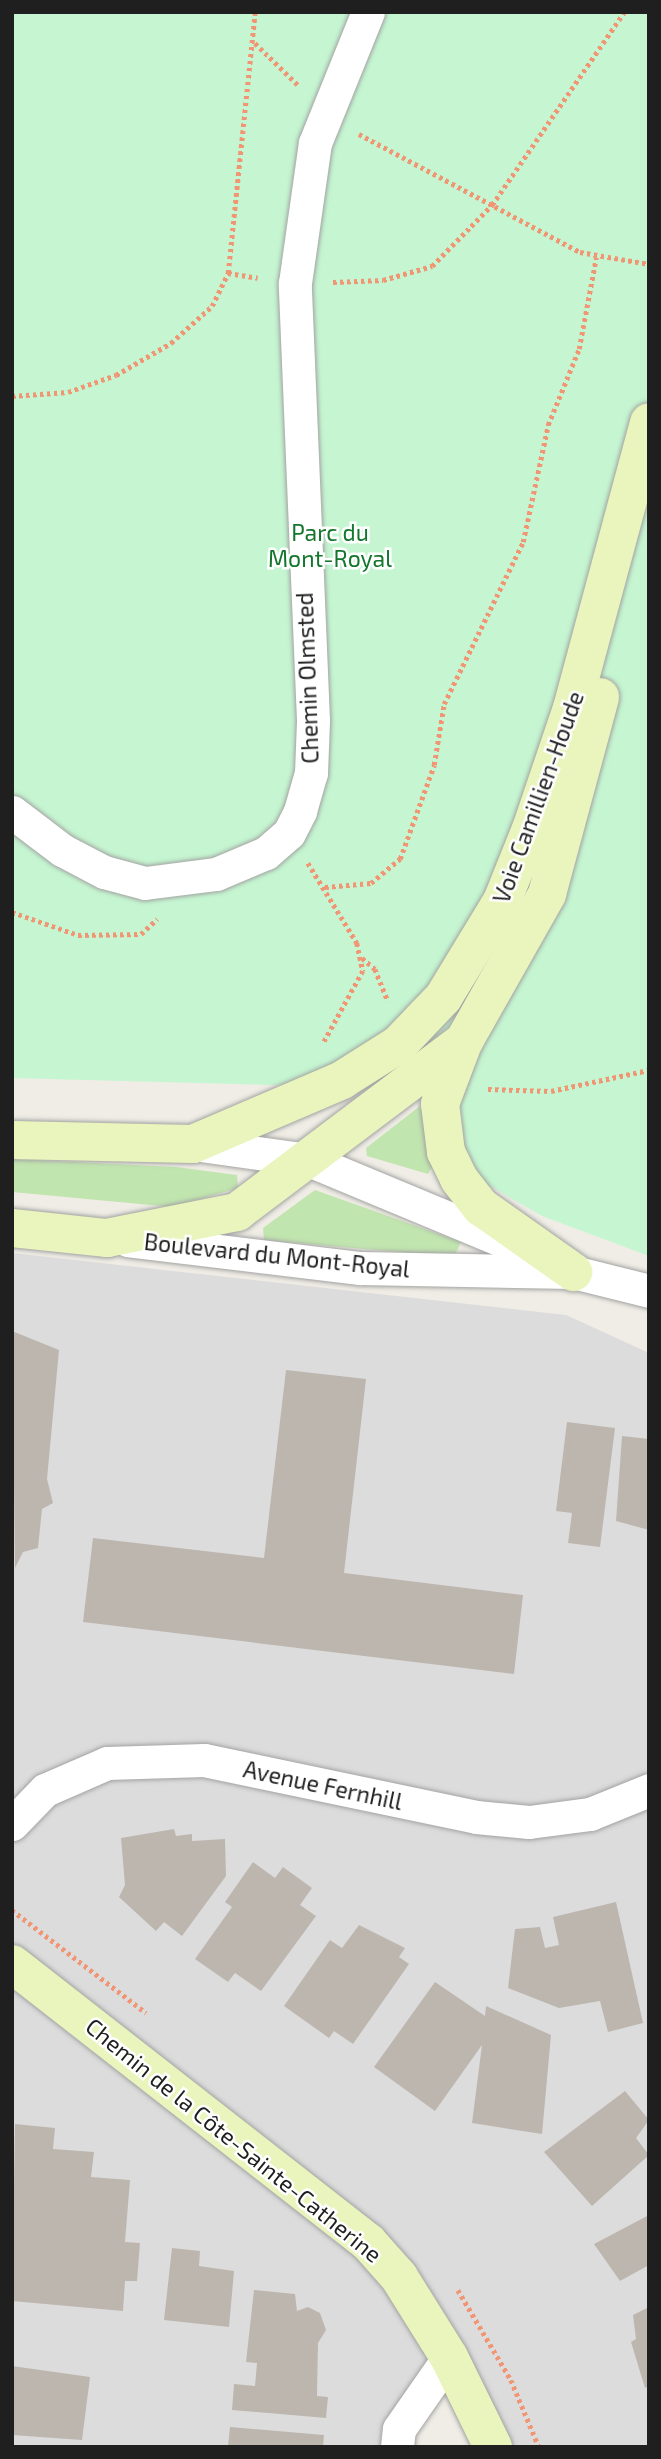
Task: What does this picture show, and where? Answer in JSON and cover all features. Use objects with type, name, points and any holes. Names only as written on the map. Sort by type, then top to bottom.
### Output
[{"type":"street","name":"Chemin Olmsted","points":[[289,833],[311,772],[313,720],[295,284],[304,199],[326,113],[368,12]]},
{"type":"street","name":"Voie Camillien-Houde","points":[[193,1144],[320,1090],[399,1044],[472,958],[502,901],[572,708],[649,422]]},
{"type":"street","name":"Voie Camillien-Houde","points":[[309,1160],[464,1041],[547,894],[649,512]]},
{"type":"street","points":[[12,812],[29,831],[104,872],[178,883],[266,853],[289,833]]},
{"type":"street","points":[[464,1041],[440,1104],[446,1152],[481,1207],[573,1272]]},
{"type":"street","name":"Boulevard du Mont-Royal","points":[[12,1140],[193,1144],[309,1160],[573,1272],[649,1291]]},
{"type":"street","name":"Boulevard du Mont-Royal","points":[[107,1238],[237,1212],[309,1160]]},
{"type":"street","name":"Boulevard du Mont-Royal","points":[[12,1228],[360,1268],[573,1272]]},
{"type":"street","name":"Avenue Fernhill","points":[[12,1825],[45,1790],[107,1763],[204,1760],[476,1817],[529,1822],[590,1814],[649,1790]]},
{"type":"street","name":"Chemin de la Côte-Sainte-Catherine","points":[[12,1964],[368,2242],[399,2277],[449,2357],[493,2447]]},
{"type":"street","points":[[397,2447],[398,2429],[449,2357]]},
{"type":"path","points":[[12,396],[68,392],[116,375],[171,343],[212,306],[228,273],[255,43],[255,12]]},
{"type":"path","points":[[228,273],[295,284],[383,280],[432,266],[492,205],[624,12]]},
{"type":"path","points":[[255,43],[326,113],[422,173],[596,258],[649,264]]},
{"type":"path","points":[[325,887],[371,883],[400,859],[434,765],[444,704],[523,542],[548,425],[579,349],[596,258]]},
{"type":"path","points":[[289,833],[325,887],[362,958],[376,969],[391,1011]]},
{"type":"path","points":[[12,912],[78,935],[141,934],[162,915],[178,883]]},
{"type":"path","points":[[322,1050],[360,983],[362,958]]},
{"type":"path","points":[[478,1087],[551,1091],[649,1070]]},
{"type":"shaded area","points":[[12,1253],[566,1315],[649,1353],[649,2447],[503,2447],[449,2358],[397,2447],[12,2447]]},
{"type":"green space","name":"Parc du Mont-Royal","points":[[12,12],[649,12],[649,1256],[542,1216],[483,1182],[466,1162],[456,1122],[464,1090],[12,1078]]},
{"type":"green space","points":[[420,1106],[433,1165],[428,1174],[367,1156],[366,1148]]},
{"type":"green space","points":[[12,1159],[176,1167],[237,1175],[238,1188],[172,1207],[12,1192]]},
{"type":"green space","points":[[315,1190],[461,1242],[454,1257],[264,1240],[263,1228]]},
{"type":"building","points":[[12,1331],[59,1350],[47,1479],[53,1503],[42,1509],[38,1548],[23,1552],[15,1568]]},
{"type":"building","points":[[286,1370],[366,1379],[344,1573],[523,1595],[514,1674],[83,1622],[93,1538],[264,1558]]},
{"type":"building","points":[[567,1422],[615,1428],[600,1547],[568,1543],[572,1513],[556,1511]]},
{"type":"building","points":[[622,1436],[649,1439],[649,1530],[616,1521]]},
{"type":"building","points":[[174,1829],[176,1836],[192,1834],[192,1841],[225,1839],[226,1876],[182,1936],[164,1922],[156,1931],[119,1897],[125,1885],[121,1838]]},
{"type":"building","points":[[253,1862],[275,1878],[283,1867],[312,1888],[300,1905],[316,1916],[261,1991],[235,1973],[228,1982],[195,1959],[232,1907],[225,1902]]},
{"type":"building","points":[[616,1902],[643,2023],[608,2032],[600,2001],[559,2008],[508,1988],[515,1929],[540,1927],[545,1948],[559,1945],[553,1917]]},
{"type":"building","points":[[359,1925],[405,1948],[399,1957],[409,1964],[353,2044],[334,2031],[329,2038],[284,2006],[330,1940],[342,1948]]},
{"type":"building","points":[[435,1982],[485,2016],[486,2006],[551,2035],[542,2134],[472,2123],[482,2045],[435,2111],[374,2067]]},
{"type":"building","points":[[625,2091],[649,2120],[636,2138],[649,2155],[592,2206],[544,2152]]},
{"type":"building","points":[[15,2124],[55,2128],[53,2149],[94,2152],[91,2177],[130,2180],[125,2242],[140,2243],[137,2281],[125,2281],[123,2311],[12,2301]]},
{"type":"building","points":[[649,2215],[649,2265],[620,2281],[594,2244]]},
{"type":"building","points":[[172,2248],[200,2251],[199,2266],[234,2271],[229,2327],[164,2320]]},
{"type":"building","points":[[254,2290],[295,2294],[297,2311],[308,2307],[320,2313],[326,2330],[318,2343],[317,2396],[328,2397],[326,2418],[232,2410],[234,2384],[255,2386],[257,2363],[246,2362]]},
{"type":"building","points":[[649,2307],[649,2386],[645,2388],[631,2342],[636,2339],[633,2315]]},
{"type":"building","points":[[12,2366],[90,2377],[82,2440],[12,2435]]},
{"type":"building","points":[[230,2427],[324,2435],[323,2447],[228,2447]]}]
